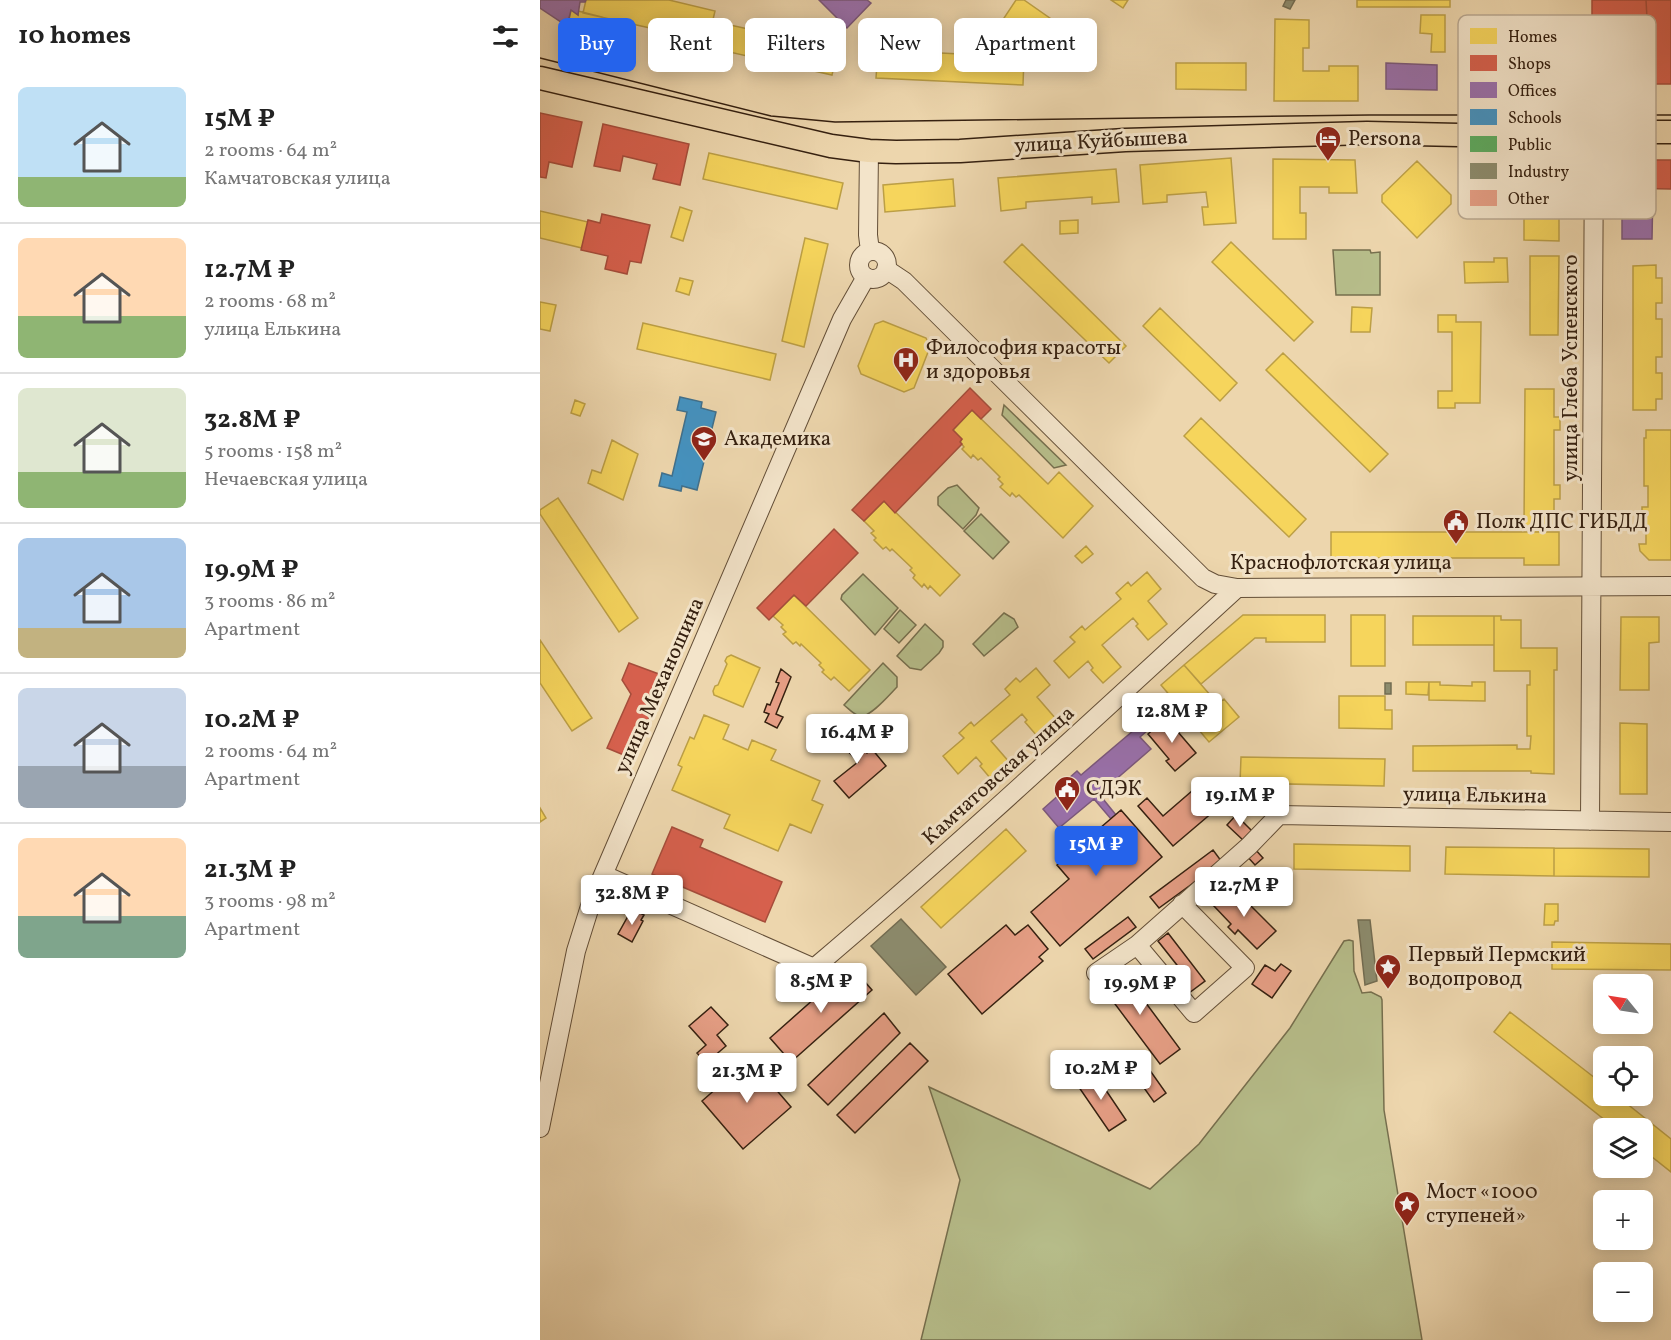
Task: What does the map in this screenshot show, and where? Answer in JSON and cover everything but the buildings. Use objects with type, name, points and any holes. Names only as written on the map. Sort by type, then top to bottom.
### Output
[{"type":"main road","name":"улица Куйбышева","points":[[540,78],[831,146],[869,151],[960,151],[1044,143],[1368,133],[1458,135]]},
{"type":"street","points":[[869,151],[868,235],[870,251]]},
{"type":"street","name":"улица Глеба Успенского","points":[[1590,821],[1594,219]]},
{"type":"street","points":[[870,251],[879,252],[887,264],[886,269],[880,277],[871,279],[866,278],[858,265],[861,256],[870,251]]},
{"type":"street","name":"Краснофлотская улица","points":[[886,269],[904,281],[1203,578],[1215,584],[1237,588],[1671,586]]},
{"type":"street","name":"улица Механошина","points":[[540,1128],[576,951],[591,903],[842,319],[866,278]]},
{"type":"street","name":"Камчатовская улица","points":[[604,876],[814,968],[1002,805],[1237,588]]},
{"type":"street","name":"улица Елькина","points":[[1182,904],[1248,846],[1279,814],[1671,822]]},
{"type":"street","points":[[1096,973],[1137,945],[1182,904],[1245,968],[1194,1013],[1137,945]]},
{"type":"green space","points":[[1333,250],[1370,250],[1371,253],[1380,252],[1380,295],[1336,295]]},
{"type":"green space","points":[[1004,405],[1066,465],[1054,468],[1002,415]]},
{"type":"green space","points":[[957,485],[979,508],[976,515],[963,529],[938,505],[938,497],[948,488]]},
{"type":"green space","points":[[981,514],[1009,542],[993,559],[964,531]]},
{"type":"green space","points":[[863,574],[898,608],[875,635],[841,599],[842,595]]},
{"type":"green space","points":[[900,610],[916,625],[899,643],[884,629]]},
{"type":"green space","points":[[1004,613],[1014,619],[1018,627],[984,656],[973,644]]},
{"type":"green space","points":[[925,624],[943,641],[943,647],[921,670],[910,668],[897,656]]},
{"type":"green space","points":[[883,663],[897,677],[897,687],[880,705],[864,716],[860,716],[844,705]]},
{"type":"green space","points":[[1344,941],[1353,941],[1354,971],[1362,993],[1371,992],[1381,997],[1382,1000],[1384,1110],[1422,1340],[921,1340],[960,1180],[929,1087],[1150,1189],[1199,1144],[1290,1028]]},
{"type":"tram line","points":[[540,58],[771,116],[835,122],[1458,115]]},
{"type":"tram line","points":[[1656,115],[1671,115]]},
{"type":"place","name":"Persona","points":[[1328,162]]},
{"type":"place","name":"Философия красоты и здоровья","points":[[906,383]]},
{"type":"place","name":"Академика","points":[[704,462]]},
{"type":"place","name":"Полк ДПС ГИБДД","points":[[1456,545]]},
{"type":"place","name":"СДЭК","points":[[1067,812]]},
{"type":"place","name":"Первый Пермский водопровод","points":[[1388,990]]},
{"type":"place","name":"Мост «1000 ступеней»","points":[[1407,1227]]}]
